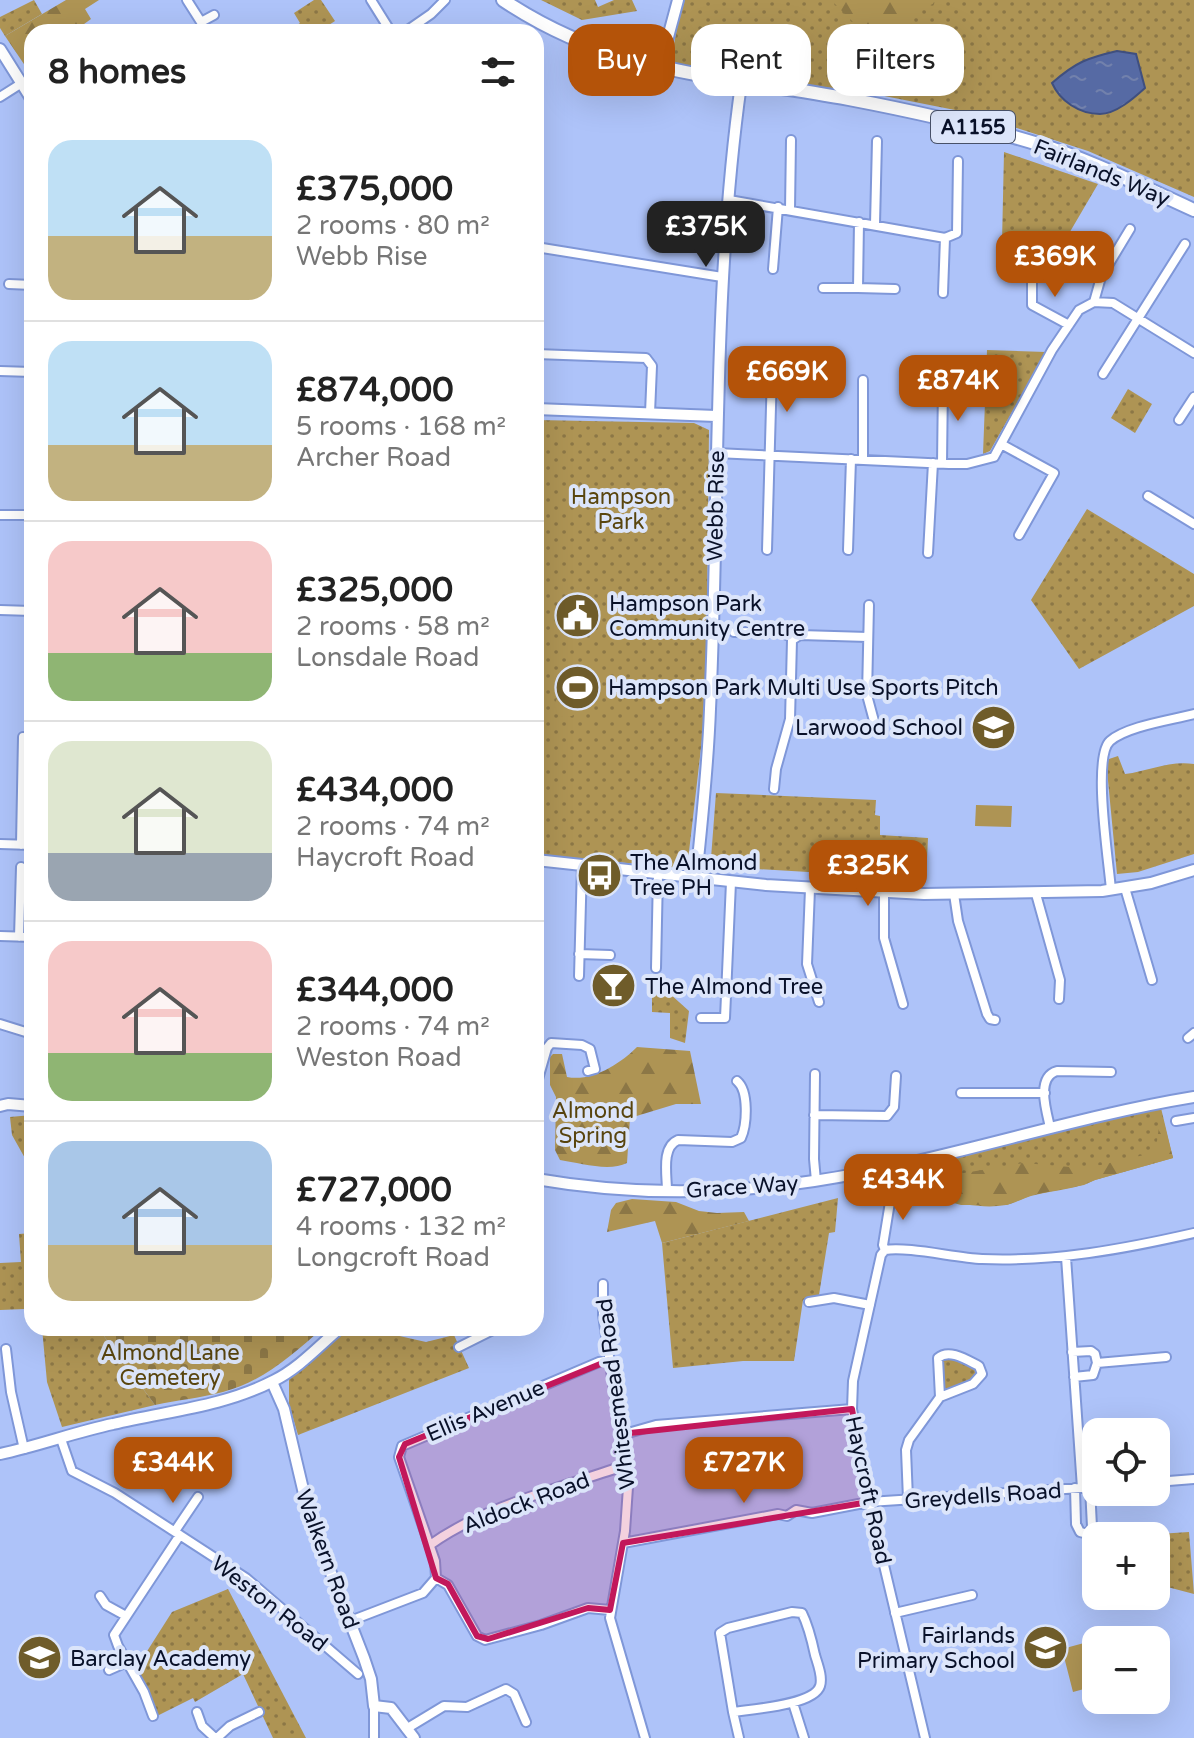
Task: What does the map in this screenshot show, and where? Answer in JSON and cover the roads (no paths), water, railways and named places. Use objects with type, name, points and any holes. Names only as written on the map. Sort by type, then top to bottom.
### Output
[{"type":"main road","name":"Fairlands Way","points":[[505,2],[568,36]]},
{"type":"main road","name":"Fairlands Way","points":[[811,94],[967,125],[1039,144],[1194,210]]},
{"type":"street","points":[[187,0],[201,22],[214,15]]},
{"type":"street","points":[[371,0],[386,24]]},
{"type":"street","points":[[672,24],[678,0]]},
{"type":"street","points":[[416,24],[442,4]]},
{"type":"street","points":[[0,49],[24,86]]},
{"type":"street","points":[[0,97],[22,83]]},
{"type":"street","name":"Webb Rise","points":[[696,878],[711,707],[716,416],[722,277],[740,96]]},
{"type":"street","points":[[790,209],[791,140]]},
{"type":"street","points":[[875,224],[877,141]]},
{"type":"street","points":[[729,200],[945,238],[957,233],[958,161]]},
{"type":"street","points":[[773,269],[778,207]]},
{"type":"street","points":[[858,288],[859,222]]},
{"type":"street","points":[[1094,302],[1101,277],[1130,229]]},
{"type":"street","points":[[943,293],[945,238]]},
{"type":"street","points":[[1103,374],[1185,244]]},
{"type":"street","points":[[544,248],[722,277]]},
{"type":"street","points":[[1032,278],[1032,305],[1069,325]]},
{"type":"street","points":[[9,284],[24,285]]},
{"type":"street","points":[[823,288],[895,289]]},
{"type":"street","points":[[716,453],[967,464],[994,457],[1052,350],[1079,310],[1094,302],[1113,303],[1194,353]]},
{"type":"street","points":[[544,354],[646,358],[652,366],[650,413]]},
{"type":"street","points":[[0,371],[24,372]]},
{"type":"street","points":[[767,550],[772,371]]},
{"type":"street","points":[[863,380],[863,460]]},
{"type":"street","points":[[928,553],[943,383]]},
{"type":"street","points":[[1179,420],[1194,397]]},
{"type":"street","points":[[544,409],[716,416]]},
{"type":"street","points":[[1001,444],[1054,473],[1019,535]]},
{"type":"street","points":[[848,550],[851,459]]},
{"type":"street","points":[[1148,496],[1194,524]]},
{"type":"street","points":[[0,515],[24,515]]},
{"type":"street","points":[[869,605],[867,699],[874,721]]},
{"type":"street","points":[[0,610],[24,611]]},
{"type":"street","points":[[734,632],[782,633],[794,638]]},
{"type":"street","points":[[774,789],[776,769],[790,719],[794,638],[800,635],[868,637]]},
{"type":"street","points":[[1111,890],[1103,802],[1102,764],[1105,748],[1111,740],[1130,731],[1194,714]]},
{"type":"street","points":[[0,844],[21,845],[19,760],[23,737]]},
{"type":"street","points":[[544,861],[810,889],[954,894],[1111,890],[1194,870]]},
{"type":"street","points":[[579,976],[582,864]]},
{"type":"street","points":[[19,937],[21,867]]},
{"type":"street","points":[[656,968],[658,874]]},
{"type":"street","points":[[701,1018],[725,1018],[731,882]]},
{"type":"street","points":[[1125,888],[1152,980]]},
{"type":"street","points":[[810,889],[807,964],[819,1002]]},
{"type":"street","points":[[884,892],[884,938],[903,1004]]},
{"type":"street","points":[[954,894],[958,921],[987,1014],[995,1020]]},
{"type":"street","points":[[1036,894],[1060,980],[1059,999]]},
{"type":"street","points":[[0,936],[24,937]]},
{"type":"street","points":[[579,954],[610,955]]},
{"type":"street","points":[[0,1024],[24,1032]]},
{"type":"street","points":[[544,1058],[551,1043],[582,1045],[590,1049],[595,1069]]},
{"type":"street","points":[[1050,1127],[1046,1078],[1055,1071],[1111,1072]]},
{"type":"street","name":"Grace Way","points":[[815,1074],[816,1181]]},
{"type":"street","points":[[814,1115],[887,1116],[894,1107],[896,1076]]},
{"type":"street","name":"Grace Way","points":[[667,1191],[667,1150],[674,1140],[732,1142],[741,1138],[744,1131],[744,1092],[737,1081]]},
{"type":"street","points":[[961,1093],[1045,1093]]},
{"type":"street","name":"Grace Way","points":[[544,1180],[667,1191],[739,1189],[816,1181],[884,1168],[1135,1107],[1194,1097]]},
{"type":"street","points":[[3,1104],[24,1105]]},
{"type":"street","points":[[1176,1121],[1194,1118]]},
{"type":"street","name":"Haycroft Road","points":[[891,1196],[883,1245],[885,1250],[881,1255],[851,1393],[852,1409],[869,1502],[925,1738]]},
{"type":"street","points":[[885,1250],[981,1259],[1066,1257],[1125,1249],[1194,1233]]},
{"type":"street","points":[[1066,1257],[1082,1451]]},
{"type":"street","name":"Whitesmead Road","points":[[603,1284],[603,1315],[628,1495],[610,1618],[645,1738]]},
{"type":"street","points":[[809,1302],[834,1298],[870,1305]]},
{"type":"street","points":[[0,1454],[102,1426],[223,1401],[282,1376],[330,1336]]},
{"type":"street","points":[[459,1347],[481,1336]]},
{"type":"street","points":[[6,1349],[11,1392],[24,1449]]},
{"type":"street","points":[[1072,1352],[1091,1351],[1097,1363],[1093,1375],[1074,1377]]},
{"type":"street","points":[[908,1499],[907,1445],[940,1397],[977,1382],[982,1374],[979,1366],[950,1353],[940,1355],[937,1367],[940,1397]]},
{"type":"street","points":[[1097,1363],[1166,1357]]},
{"type":"street","name":"Ellis Avenue","points":[[436,1578],[430,1545],[399,1457],[402,1446],[572,1373],[610,1360]]},
{"type":"street","name":"Walkern Road","points":[[272,1382],[284,1409],[310,1519],[371,1679],[374,1738]]},
{"type":"street","points":[[621,1435],[656,1425],[852,1409]]},
{"type":"street","name":"Weston Road","points":[[61,1439],[72,1471],[115,1493],[268,1595],[358,1674]]},
{"type":"street","name":"Aldock Road","points":[[430,1545],[450,1531],[558,1486],[626,1465]]},
{"type":"street","points":[[1170,1481],[1194,1479]]},
{"type":"street","name":"Greydells Road","points":[[623,1543],[778,1514],[787,1516],[796,1510],[822,1512],[869,1502],[1082,1488]]},
{"type":"street","points":[[1086,1488],[1092,1527],[1088,1534],[1080,1532],[1076,1524],[1086,1488]]},
{"type":"street","points":[[153,1716],[144,1692],[115,1641],[116,1632],[198,1497]]},
{"type":"street","points":[[350,1621],[423,1593],[436,1578],[448,1585],[477,1636],[485,1640],[588,1608],[610,1610]]},
{"type":"street","points":[[895,1613],[972,1595]]},
{"type":"street","points":[[100,1596],[106,1605],[126,1616]]},
{"type":"street","points":[[733,1712],[793,1703],[812,1698],[819,1691],[822,1681],[802,1613],[792,1612],[728,1628],[720,1633],[733,1712],[739,1738]]},
{"type":"street","points":[[109,1670],[127,1662]]},
{"type":"street","points":[[374,1706],[391,1708],[410,1734],[444,1706],[467,1707],[506,1689],[514,1694],[526,1722]]},
{"type":"street","points":[[793,1703],[804,1738]]},
{"type":"street","points":[[197,1712],[202,1726],[216,1738],[230,1726],[259,1712]]},
{"type":"water","points":[[1117,51],[1136,54],[1145,88],[1124,105],[1106,113],[1085,112],[1071,105],[1055,90],[1052,83],[1075,65]]},
{"type":"place","name":"Hampson Park Community Centre","points":[[578,616]]},
{"type":"place","name":"Hampson Park Multi Use Sports Pitch","points":[[577,687]]},
{"type":"place","name":"Larwood School","points":[[994,727]]},
{"type":"place","name":"The Almond Tree PH","points":[[599,875]]},
{"type":"place","name":"The Almond Tree","points":[[614,986]]},
{"type":"place","name":"Fairlands Primary School","points":[[1046,1648]]},
{"type":"place","name":"Barclay Academy","points":[[39,1658]]},
{"type":"park label","name":"Hampson Park","points":[[621,508]]},
{"type":"park label","name":"Almond Spring","points":[[593,1122]]},
{"type":"park label","name":"Almond Lane Cemetery","points":[[170,1364]]}]
